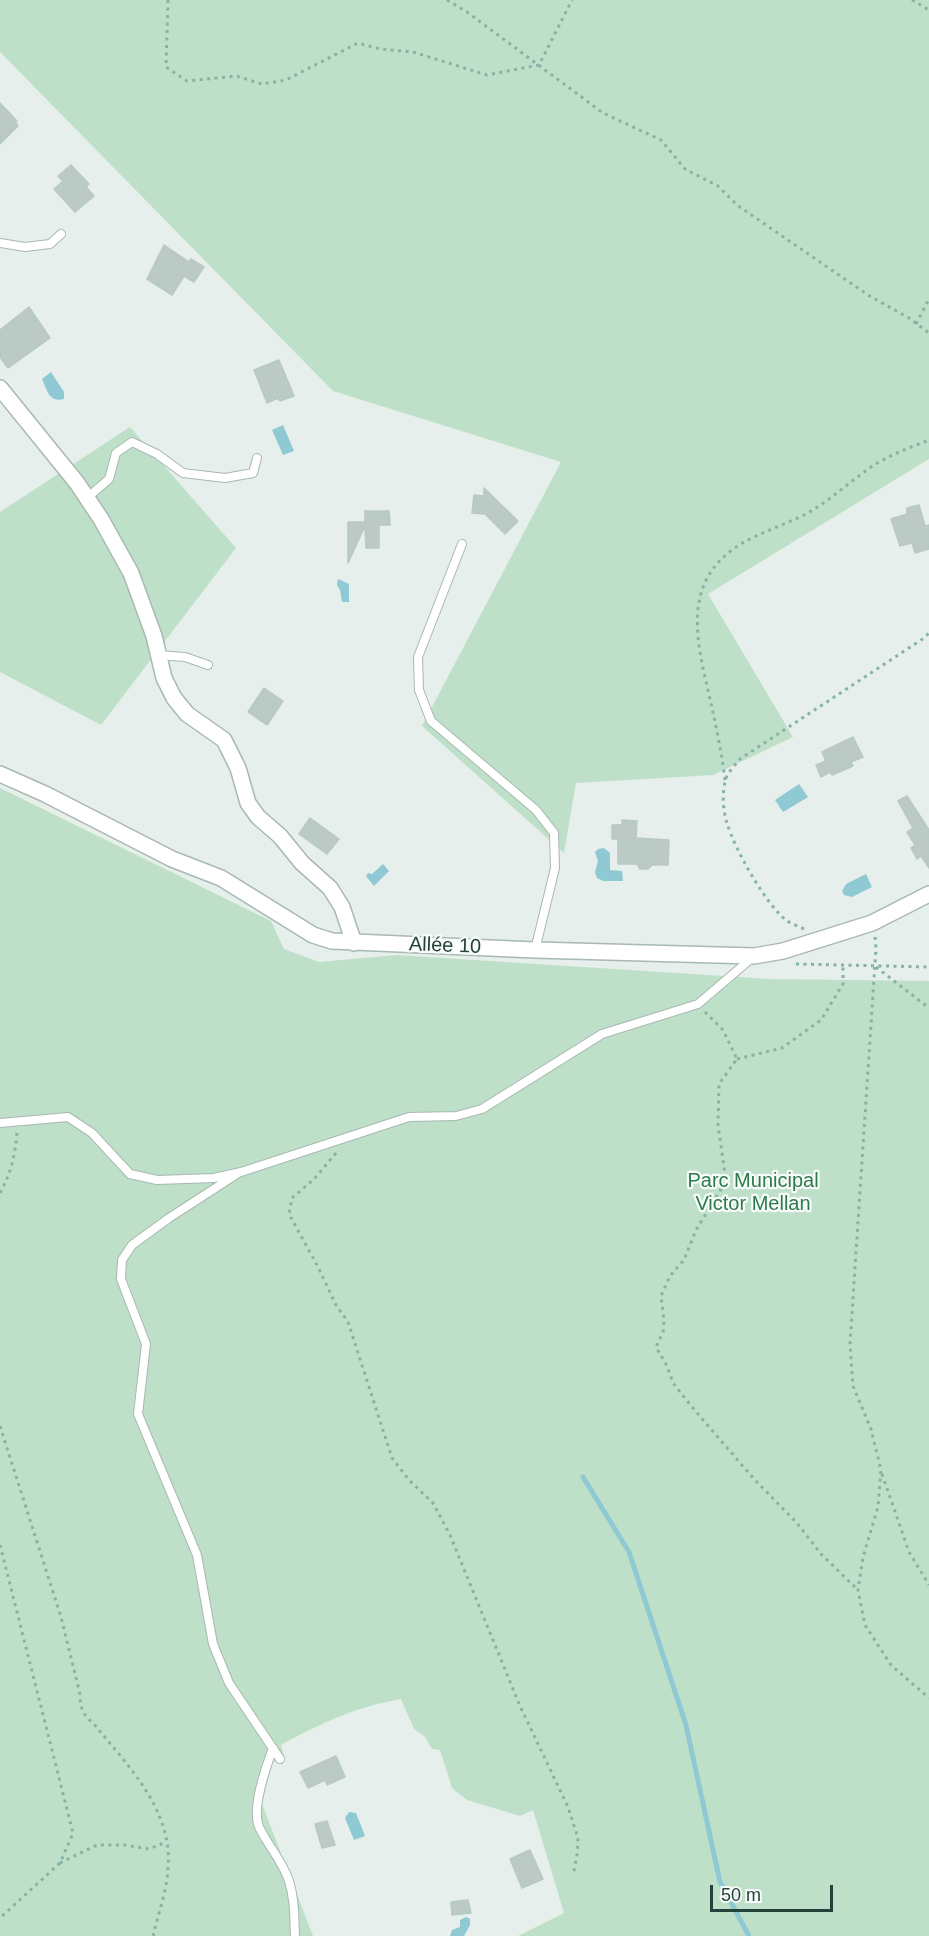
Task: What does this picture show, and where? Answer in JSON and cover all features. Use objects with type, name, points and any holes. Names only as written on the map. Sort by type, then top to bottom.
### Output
[{"type":"street","points":[[0,388],[87,498],[131,573],[164,678],[174,698],[187,714],[224,740],[238,768],[248,803],[258,817],[280,836],[302,863],[330,888],[342,907],[354,943]]},
{"type":"street","name":"Allée 10","points":[[0,774],[45,794],[172,859],[221,878],[312,935],[332,941],[754,956],[783,951],[872,923],[929,894]]},
{"type":"lane","points":[[0,243],[25,247],[50,244],[61,234]]},
{"type":"lane","points":[[87,498],[109,479],[116,453],[132,442],[158,454],[183,473],[225,478],[253,473],[258,458]]},
{"type":"lane","points":[[462,544],[418,657],[419,690],[431,721],[536,810],[554,833],[555,868],[535,950]]},
{"type":"lane","points":[[158,656],[185,657],[208,665]]},
{"type":"lane","points":[[0,1123],[68,1117],[92,1132],[130,1174],[157,1180],[214,1178],[241,1172],[409,1117],[456,1116],[482,1109],[602,1034],[698,1004],[754,956]]},
{"type":"lane","points":[[241,1172],[169,1218],[132,1245],[122,1260],[121,1279],[146,1344],[138,1414],[197,1555],[213,1644],[230,1683],[280,1760]]},
{"type":"lane","points":[[273,1748],[263,1774],[257,1814],[258,1827],[288,1879],[294,1901],[295,1936]]},
{"type":"path","points":[[168,0],[166,67],[187,81],[236,76],[262,84],[286,80],[358,43],[380,49],[413,52],[487,75],[539,65]]},
{"type":"path","points":[[447,0],[467,12],[603,112],[661,140],[685,169],[718,186],[737,205],[868,295],[929,333]]},
{"type":"path","points":[[539,65],[572,0]]},
{"type":"path","points":[[912,0],[929,10]]},
{"type":"path","points":[[916,324],[929,299]]},
{"type":"path","points":[[824,939],[787,921],[776,909],[756,882],[726,821],[722,755],[698,640],[697,608],[707,576],[728,553],[756,536],[815,509],[872,466],[929,440]]},
{"type":"path","points":[[725,780],[740,759],[929,633]]},
{"type":"path","points":[[872,923],[876,948],[850,1344],[852,1386],[871,1429],[881,1470],[909,1552],[929,1585]]},
{"type":"path","points":[[793,964],[929,967]]},
{"type":"path","points":[[843,965],[843,984],[821,1020],[782,1048],[737,1059],[719,1084],[718,1125],[726,1181],[696,1230],[684,1260],[670,1276],[661,1296],[663,1332],[656,1347],[667,1366],[673,1383],[692,1407],[754,1479],[797,1523],[821,1554],[858,1590]]},
{"type":"path","points":[[874,966],[929,1008]]},
{"type":"path","points":[[698,1004],[723,1030],[737,1059]]},
{"type":"path","points":[[0,1193],[11,1173],[16,1154],[18,1122]]},
{"type":"path","points":[[340,1140],[335,1154],[314,1179],[292,1198],[289,1214],[336,1305],[348,1322],[392,1458],[409,1480],[433,1503],[450,1535],[520,1706],[568,1807],[578,1838],[574,1871]]},
{"type":"path","points":[[0,1426],[61,1617],[80,1694],[80,1706],[85,1716],[94,1724],[148,1792],[163,1826],[168,1869],[153,1936]]},
{"type":"path","points":[[881,1470],[878,1507],[863,1557],[858,1590],[864,1625],[891,1665],[929,1698]]},
{"type":"path","points":[[0,1545],[73,1833],[60,1863]]},
{"type":"path","points":[[0,1918],[60,1863],[97,1845],[125,1845],[149,1849],[166,1842]]},
{"type":"green space","points":[[0,0],[929,0],[929,459],[708,594],[793,737],[713,775],[576,783],[564,853],[422,726],[561,462],[333,391],[0,52]]},
{"type":"green space","points":[[130,427],[236,548],[101,725],[0,672],[0,512]]},
{"type":"green space","name":"Parc Municipal Victor Mellan","points":[[0,788],[271,921],[284,949],[319,962],[397,955],[770,979],[929,981],[929,1936],[518,1936],[564,1913],[533,1810],[520,1816],[467,1800],[452,1788],[440,1750],[432,1749],[425,1737],[414,1729],[401,1699],[354,1711],[310,1730],[281,1745],[284,1756],[272,1763],[262,1804],[313,1936],[0,1936]]},
{"type":"water","points":[[51,372],[64,392],[64,399],[55,399],[47,391],[42,379]]},
{"type":"water","points":[[283,425],[294,451],[283,455],[272,430]]},
{"type":"water","points":[[338,579],[349,584],[349,602],[342,602],[337,585]]},
{"type":"water","points":[[799,784],[808,797],[783,812],[775,800]]},
{"type":"water","points":[[604,848],[610,853],[610,870],[622,871],[623,881],[603,881],[597,878],[595,872],[598,861],[595,852]]},
{"type":"water","points":[[383,864],[389,871],[374,886],[366,876],[368,873],[372,874]]},
{"type":"water","points":[[866,874],[872,887],[852,897],[844,895],[842,891],[846,884]]},
{"type":"water","points":[[349,1812],[356,1813],[365,1836],[354,1840],[345,1818]]},
{"type":"water","points":[[466,1917],[470,1919],[470,1925],[464,1936],[450,1936],[452,1930],[460,1927],[460,1920]]},
{"type":"building","points":[[0,103],[17,121],[15,122],[18,126],[0,144]]},
{"type":"building","points":[[71,165],[89,184],[86,187],[94,196],[75,212],[54,189],[63,181],[58,176]]},
{"type":"building","points":[[164,245],[189,262],[191,259],[204,267],[194,282],[184,276],[172,295],[147,279]]},
{"type":"building","points":[[29,307],[50,338],[8,368],[0,357],[0,330]]},
{"type":"building","points":[[279,360],[294,396],[280,401],[278,398],[267,403],[254,370]]},
{"type":"building","points":[[484,488],[518,521],[505,534],[485,514],[472,513],[474,495],[484,496]]},
{"type":"building","points":[[919,505],[925,526],[929,525],[929,549],[915,553],[912,543],[900,546],[891,519],[907,514],[907,508]]},
{"type":"building","points":[[365,511],[389,511],[390,525],[379,525],[379,548],[366,548],[365,526],[348,563],[348,522],[365,522]]},
{"type":"building","points":[[264,688],[283,701],[267,725],[248,712]]},
{"type":"building","points":[[853,737],[863,757],[851,762],[853,766],[832,775],[830,772],[821,777],[816,765],[826,761],[822,752]]},
{"type":"building","points":[[907,796],[929,830],[929,868],[921,856],[917,859],[911,848],[915,845],[907,832],[913,828],[898,801]]},
{"type":"building","points":[[310,818],[339,839],[327,854],[299,834]]},
{"type":"building","points":[[622,820],[637,821],[636,838],[669,840],[668,865],[652,865],[648,869],[640,869],[637,864],[618,864],[618,839],[612,839],[612,825],[622,825]]},
{"type":"building","points":[[336,1756],[345,1777],[327,1785],[325,1780],[308,1788],[300,1772]]},
{"type":"building","points":[[327,1821],[335,1845],[322,1848],[315,1824]]},
{"type":"building","points":[[530,1850],[543,1879],[522,1888],[510,1859]]},
{"type":"building","points":[[468,1900],[471,1913],[452,1915],[451,1902]]},
{"type":"waterway","points":[[583,1477],[629,1552],[686,1725],[720,1882],[749,1936]]}]
